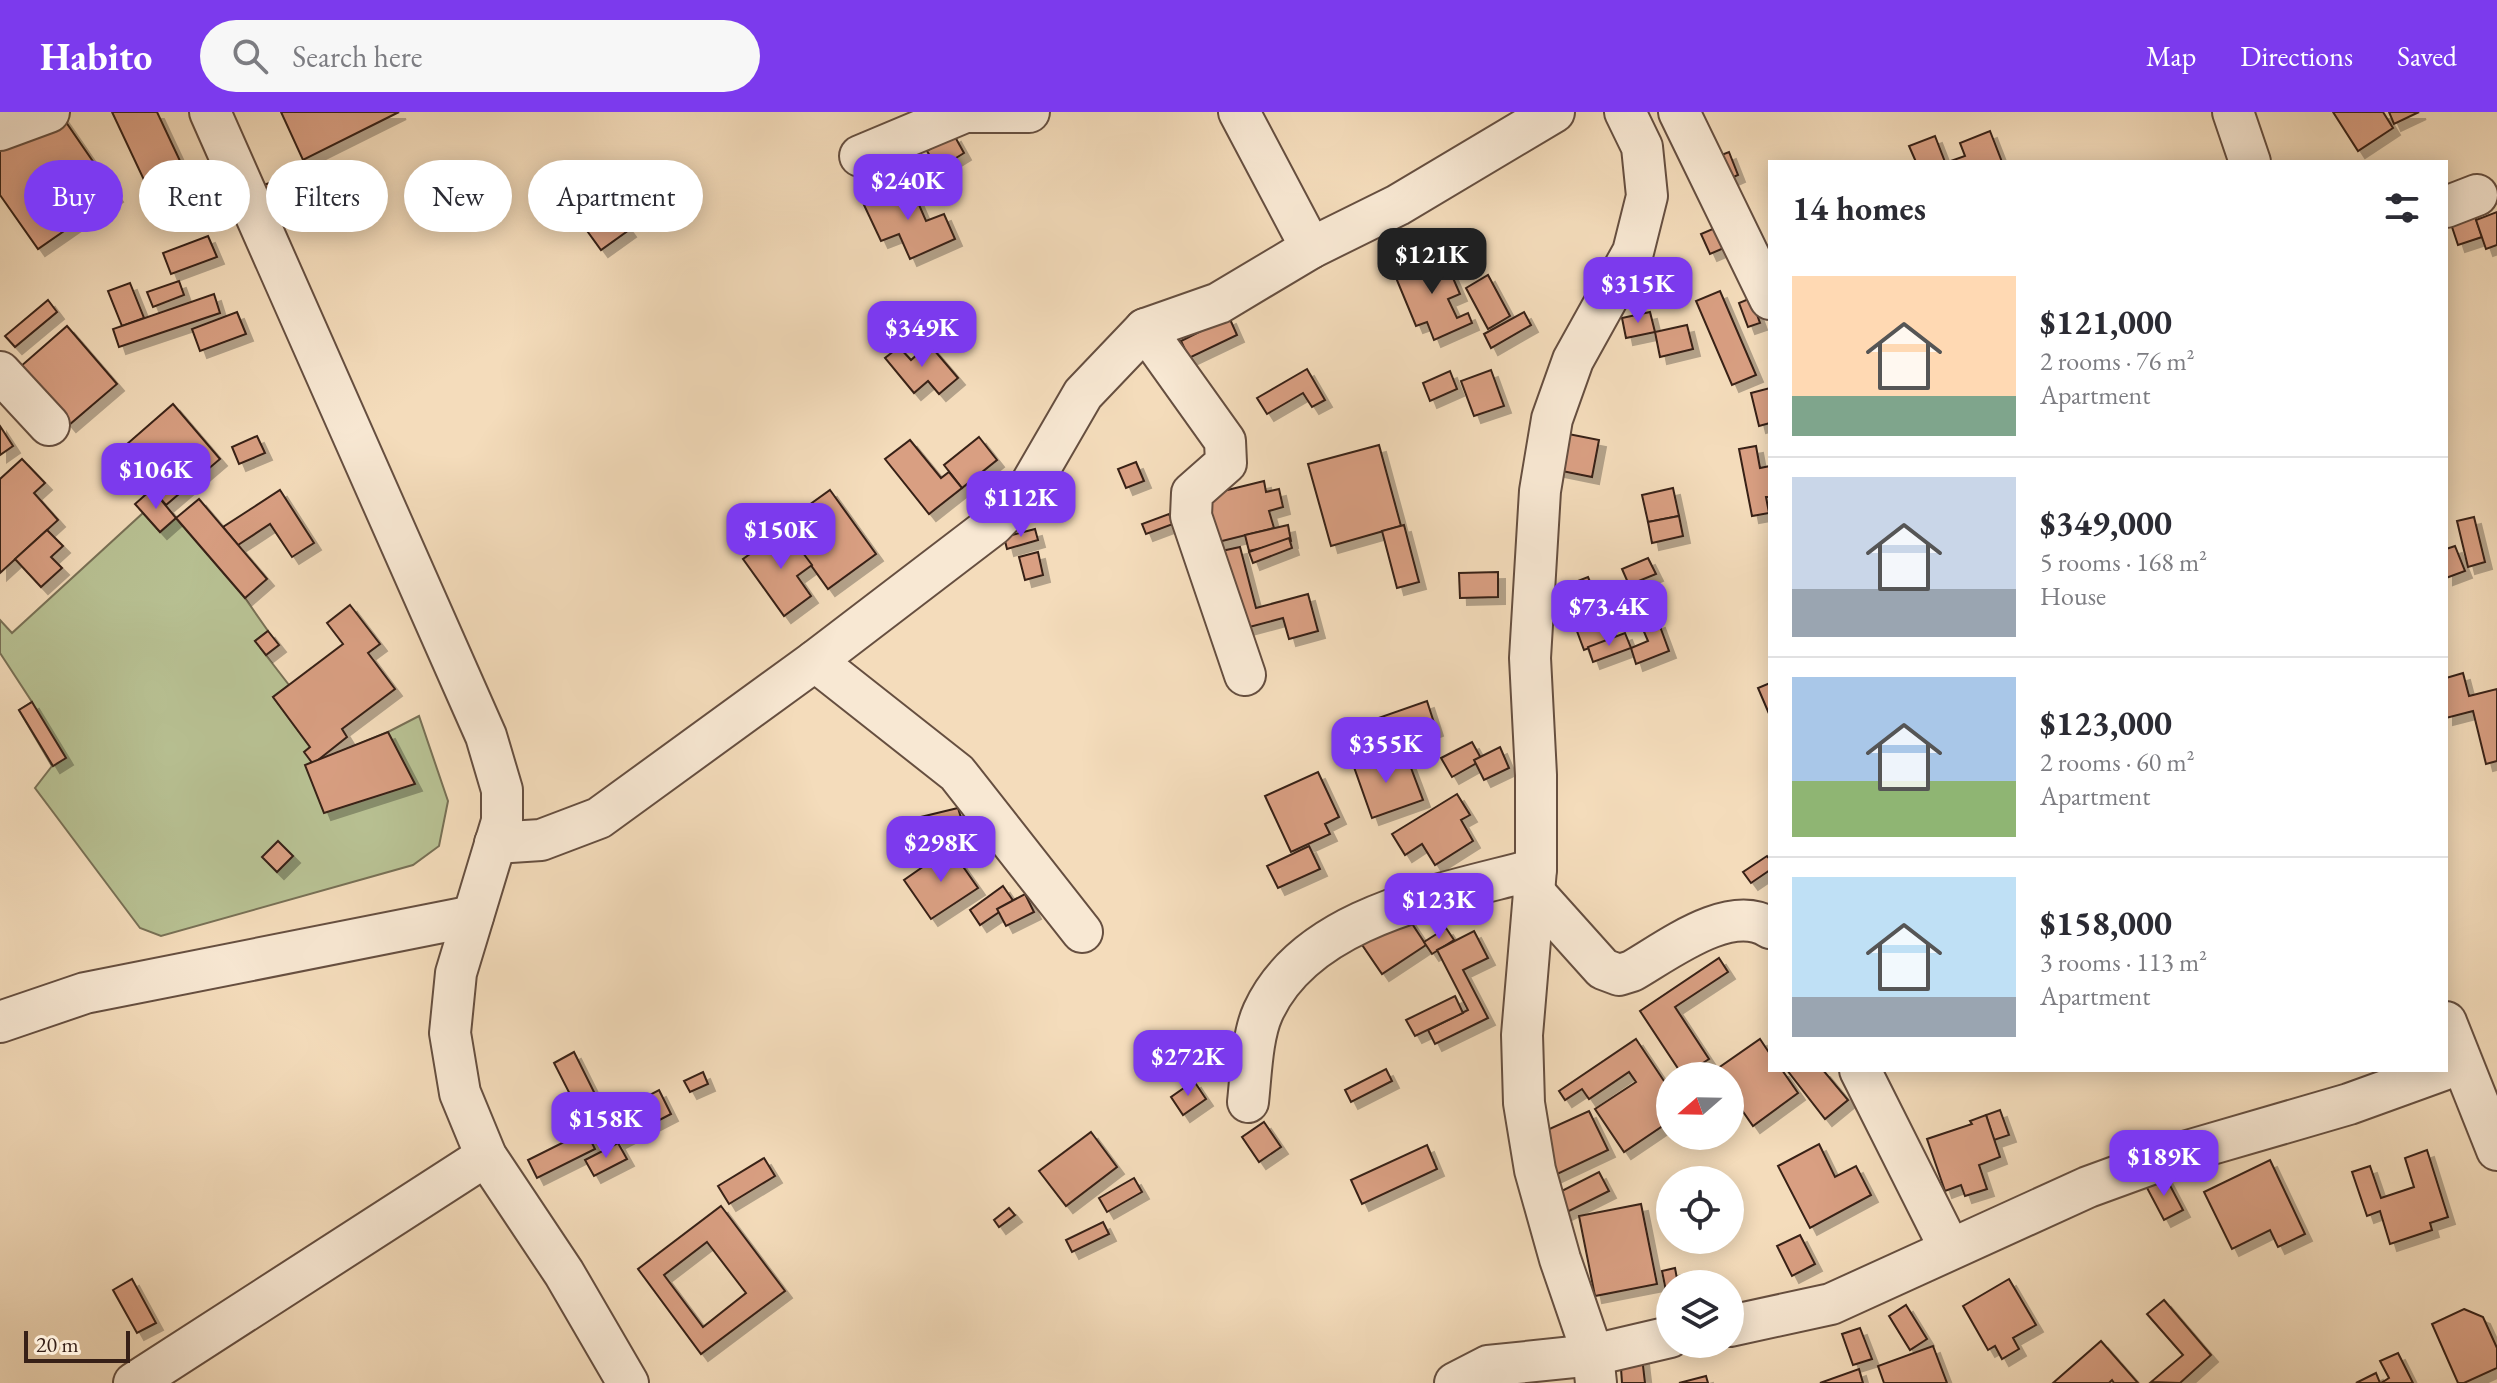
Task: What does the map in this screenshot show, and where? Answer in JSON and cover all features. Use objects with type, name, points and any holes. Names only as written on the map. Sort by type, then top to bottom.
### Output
[{"type":"street","points":[[0,130],[49,112]]},
{"type":"street","points":[[210,112],[486,736],[502,790],[502,821],[456,973],[450,1033],[460,1093],[486,1156],[564,1273],[628,1383]]},
{"type":"street","points":[[860,156],[965,112],[1029,112]]},
{"type":"street","points":[[1239,112],[1311,248]]},
{"type":"street","points":[[1595,1369],[1535,1170],[1524,1103],[1522,1035],[1535,880],[1536,775],[1530,658],[1540,491],[1552,419],[1573,360],[1633,252],[1647,196],[1642,147],[1625,112]]},
{"type":"street","points":[[1679,112],[1768,295]]},
{"type":"street","points":[[2233,112],[2249,160]]},
{"type":"street","points":[[495,843],[541,840],[599,818],[815,661],[993,525],[1028,489],[1083,394],[1145,329],[1219,303],[1311,248],[1398,205],[1549,114]]},
{"type":"street","points":[[1145,329],[1225,441],[1226,463],[1192,493],[1191,516],[1245,675]]},
{"type":"street","points":[[0,372],[49,425]]},
{"type":"street","points":[[815,661],[957,773],[1082,932]]},
{"type":"street","points":[[1535,880],[1603,969],[1619,975],[1632,971],[1713,925],[1737,920],[1768,927]]},
{"type":"street","points":[[1248,1102],[1253,1057],[1263,1012],[1287,975],[1322,945],[1360,921],[1388,909],[1535,880]]},
{"type":"street","points":[[0,1022],[85,993],[473,916]]},
{"type":"street","points":[[2448,1040],[2451,1067],[2493,1125]]},
{"type":"street","points":[[1861,1072],[1950,1249]]},
{"type":"street","points":[[1744,1323],[1831,1304],[2088,1187],[2184,1152],[2349,1104],[2437,1072]]},
{"type":"street","points":[[134,1383],[486,1156]]},
{"type":"street","points":[[1455,1383],[1488,1366],[1520,1361],[1595,1369],[1656,1343]]},
{"type":"green space","points":[[143,513],[160,532],[176,518],[245,598],[268,631],[255,641],[289,685],[273,697],[310,747],[313,763],[419,716],[448,801],[439,846],[413,865],[161,936],[140,928],[35,788],[52,766],[19,710],[32,702],[0,653],[0,620],[12,633]]},
{"type":"building","points":[[59,112],[92,160],[24,160],[24,229],[0,195],[0,151]]},
{"type":"building","points":[[112,112],[157,112],[180,160],[139,160],[139,169]]},
{"type":"building","points":[[281,112],[399,112],[303,160]]},
{"type":"building","points":[[2333,112],[2383,112],[2393,128],[2358,151]]},
{"type":"building","points":[[2389,112],[2419,112],[2394,124]]},
{"type":"building","points":[[1990,131],[2001,160],[1954,160],[1965,156],[1960,143]]},
{"type":"building","points":[[954,135],[964,153],[938,169],[927,151]]},
{"type":"building","points":[[1935,136],[1944,160],[1915,160],[1909,146]]},
{"type":"building","points":[[1729,152],[1738,175],[1716,185],[1706,161]]},
{"type":"building","points":[[266,184],[266,205],[258,208],[250,191]]},
{"type":"building","points":[[910,184],[926,221],[944,214],[955,239],[910,259],[899,234],[881,241],[864,205]]},
{"type":"building","points":[[2472,207],[2482,237],[2458,245],[2448,215]]},
{"type":"building","points":[[2497,212],[2497,245],[2486,249],[2476,220]]},
{"type":"building","points":[[1715,228],[1724,248],[1710,254],[1701,234]]},
{"type":"building","points":[[26,232],[63,232],[38,249]]},
{"type":"building","points":[[588,232],[626,232],[601,250]]},
{"type":"building","points":[[208,236],[217,257],[171,274],[163,253]]},
{"type":"building","points":[[1442,253],[1460,294],[1448,299],[1457,318],[1468,313],[1472,323],[1434,340],[1427,322],[1416,326],[1394,273]]},
{"type":"building","points":[[1488,275],[1510,316],[1488,329],[1466,288]]},
{"type":"building","points":[[179,281],[184,295],[153,307],[147,292]]},
{"type":"building","points":[[130,283],[144,318],[122,326],[108,291]]},
{"type":"building","points":[[1720,291],[1756,375],[1732,385],[1696,301]]},
{"type":"building","points":[[214,294],[220,313],[119,347],[113,329]]},
{"type":"building","points":[[1751,298],[1760,323],[1748,327],[1739,303]]},
{"type":"building","points":[[48,300],[57,312],[15,347],[5,336]]},
{"type":"building","points":[[237,312],[246,334],[200,351],[192,329]]},
{"type":"building","points":[[1524,312],[1531,325],[1491,348],[1484,334]]},
{"type":"building","points":[[1650,312],[1655,332],[1626,338],[1622,318]]},
{"type":"building","points":[[1229,317],[1237,335],[1189,358],[1181,341]]},
{"type":"building","points":[[1687,325],[1693,349],[1660,357],[1655,332]]},
{"type":"building","points":[[67,326],[117,384],[69,425],[20,367]]},
{"type":"building","points":[[929,344],[958,378],[939,394],[928,381],[914,393],[885,358],[899,347],[911,360]]},
{"type":"building","points":[[1307,369],[1325,400],[1312,407],[1303,393],[1267,414],[1257,398]]},
{"type":"building","points":[[1491,370],[1504,406],[1474,416],[1461,381]]},
{"type":"building","points":[[1450,371],[1457,389],[1430,401],[1423,383]]},
{"type":"building","points":[[1768,389],[1768,424],[1759,426],[1751,393]]},
{"type":"building","points":[[173,404],[220,459],[166,505],[119,451]]},
{"type":"building","points":[[0,426],[13,446],[0,455]]},
{"type":"building","points":[[1548,430],[1599,440],[1592,477],[1552,469]]},
{"type":"building","points":[[257,436],[265,453],[239,464],[232,447]]},
{"type":"building","points":[[979,437],[997,460],[962,488],[944,465]]},
{"type":"building","points":[[910,440],[941,478],[949,472],[962,488],[929,514],[885,459]]},
{"type":"building","points":[[1379,445],[1401,526],[1331,546],[1308,464]]},
{"type":"building","points":[[1756,446],[1760,468],[1768,466],[1768,513],[1752,516],[1739,449]]},
{"type":"building","points":[[22,459],[45,483],[34,493],[58,520],[0,573],[0,479]]},
{"type":"building","points":[[1136,462],[1144,481],[1126,488],[1118,469]]},
{"type":"building","points":[[1264,481],[1266,492],[1279,489],[1283,507],[1269,511],[1274,528],[1210,544],[1199,497]]},
{"type":"building","points":[[1673,488],[1679,516],[1648,522],[1642,495]]},
{"type":"building","points":[[152,489],[176,518],[160,532],[135,504]]},
{"type":"building","points":[[280,490],[314,543],[292,557],[270,524],[238,545],[223,527]]},
{"type":"building","points":[[830,490],[876,554],[828,589],[785,529],[812,510],[809,505]]},
{"type":"building","points":[[199,499],[267,579],[245,598],[176,518]]},
{"type":"building","points":[[1169,514],[1173,524],[1146,534],[1142,524]]},
{"type":"building","points":[[1679,516],[1683,536],[1652,543],[1648,522]]},
{"type":"building","points":[[2474,517],[2485,562],[2468,567],[2457,521]]},
{"type":"building","points":[[1288,525],[1291,541],[1249,551],[1245,535]]},
{"type":"building","points":[[1404,525],[1419,582],[1397,588],[1382,531]]},
{"type":"building","points":[[785,529],[812,565],[797,576],[811,596],[784,616],[743,559]]},
{"type":"building","points":[[1035,529],[1038,540],[1007,549],[1004,537]]},
{"type":"building","points":[[47,530],[63,546],[51,557],[62,568],[41,587],[15,559]]},
{"type":"building","points":[[1289,538],[1292,548],[1253,563],[1249,552]]},
{"type":"building","points":[[2455,546],[2465,571],[2448,577],[2448,548]]},
{"type":"building","points":[[1240,547],[1256,608],[1308,594],[1318,631],[1289,639],[1283,618],[1238,630],[1217,552]]},
{"type":"building","points":[[1038,552],[1043,575],[1025,580],[1019,557]]},
{"type":"building","points":[[1648,558],[1656,574],[1629,585],[1622,569]]},
{"type":"building","points":[[1498,572],[1498,597],[1460,598],[1459,573]]},
{"type":"building","points":[[1588,577],[1595,594],[1617,585],[1622,599],[1601,607],[1613,639],[1584,650],[1568,607],[1578,603],[1570,584]]},
{"type":"building","points":[[350,605],[380,644],[368,653],[395,689],[342,729],[347,737],[313,764],[304,752],[310,747],[273,697],[343,644],[327,623]]},
{"type":"building","points":[[1658,621],[1669,651],[1636,664],[1631,648],[1648,641],[1642,627]]},
{"type":"building","points":[[268,631],[279,645],[266,655],[255,641]]},
{"type":"building","points":[[1625,633],[1631,648],[1593,662],[1588,647]]},
{"type":"building","points":[[2463,673],[2469,696],[2497,689],[2497,761],[2486,764],[2473,711],[2448,717],[2448,677]]},
{"type":"building","points":[[1768,684],[1768,711],[1758,688]]},
{"type":"building","points":[[1427,701],[1436,729],[1412,738],[1407,723],[1349,743],[1344,730]]},
{"type":"building","points":[[32,702],[66,758],[53,766],[19,710]]},
{"type":"building","points":[[388,732],[415,784],[324,813],[305,765]]},
{"type":"building","points":[[1472,742],[1482,760],[1452,777],[1441,758]]},
{"type":"building","points":[[1500,747],[1509,768],[1484,780],[1474,760]]},
{"type":"building","points":[[1360,749],[1365,764],[1383,758],[1387,768],[1408,760],[1423,800],[1372,818],[1349,753]]},
{"type":"building","points":[[1318,772],[1339,817],[1325,824],[1330,834],[1291,852],[1265,796]]},
{"type":"building","points":[[1457,794],[1470,815],[1461,820],[1473,841],[1435,865],[1422,844],[1405,855],[1392,834]]},
{"type":"building","points":[[958,808],[962,821],[938,827],[944,849],[913,856],[904,821]]},
{"type":"building","points":[[278,841],[293,856],[277,872],[262,857]]},
{"type":"building","points":[[1309,846],[1320,869],[1278,888],[1267,866]]},
{"type":"building","points":[[950,848],[978,888],[931,919],[904,880]]},
{"type":"building","points":[[1768,857],[1768,871],[1751,883],[1743,872]]},
{"type":"building","points":[[1003,886],[1014,902],[980,925],[970,910]]},
{"type":"building","points":[[1025,894],[1034,912],[1006,926],[997,909]]},
{"type":"building","points":[[1401,907],[1426,945],[1382,974],[1356,936]]},
{"type":"building","points":[[1446,928],[1454,940],[1432,954],[1424,942]]},
{"type":"building","points":[[1474,931],[1488,958],[1463,970],[1488,1018],[1435,1044],[1428,1030],[1468,1010],[1437,950]]},
{"type":"building","points":[[1719,958],[1728,972],[1675,1007],[1709,1059],[1704,1062],[1674,1062],[1640,1011]]},
{"type":"building","points":[[1455,996],[1463,1013],[1415,1036],[1406,1020]]},
{"type":"building","points":[[1636,1039],[1656,1069],[1656,1130],[1624,1152],[1595,1109],[1636,1082],[1629,1072],[1589,1099],[1582,1089],[1565,1100],[1559,1091]]},
{"type":"building","points":[[1760,1039],[1768,1051],[1768,1072],[1783,1072],[1798,1093],[1753,1126],[1744,1113],[1744,1062],[1727,1062]]},
{"type":"building","points":[[574,1052],[597,1098],[577,1108],[554,1063]]},
{"type":"building","points":[[1386,1069],[1392,1081],[1351,1102],[1345,1090]]},
{"type":"building","points":[[703,1072],[708,1084],[690,1092],[684,1081]]},
{"type":"building","points":[[1789,1072],[1825,1072],[1848,1100],[1825,1119]]},
{"type":"building","points":[[1194,1081],[1206,1099],[1183,1115],[1171,1097]]},
{"type":"building","points":[[659,1090],[671,1114],[617,1142],[604,1119]]},
{"type":"building","points":[[2000,1110],[2009,1135],[1994,1140],[1986,1115]]},
{"type":"building","points":[[1589,1111],[1608,1150],[1553,1176],[1534,1136]]},
{"type":"building","points":[[1986,1115],[2000,1157],[1979,1165],[1987,1189],[1965,1196],[1961,1185],[1945,1191],[1927,1139],[1972,1124],[1970,1121]]},
{"type":"building","points":[[1264,1122],[1281,1147],[1259,1162],[1242,1137]]},
{"type":"building","points":[[586,1131],[595,1149],[537,1178],[528,1160]]},
{"type":"building","points":[[1091,1132],[1117,1167],[1066,1206],[1039,1171]]},
{"type":"building","points":[[618,1143],[627,1159],[594,1176],[585,1160]]},
{"type":"building","points":[[1819,1144],[1835,1177],[1856,1166],[1871,1195],[1810,1228],[1778,1166]]},
{"type":"building","points":[[1427,1145],[1437,1169],[1362,1204],[1351,1180]]},
{"type":"building","points":[[2427,1150],[2448,1217],[2430,1223],[2432,1230],[2390,1244],[2380,1211],[2367,1216],[2352,1172],[2370,1166],[2381,1198],[2414,1187],[2405,1158]]},
{"type":"building","points":[[764,1158],[775,1176],[729,1204],[718,1186]]},
{"type":"building","points":[[2270,1160],[2305,1234],[2278,1247],[2270,1230],[2232,1249],[2204,1192]]},
{"type":"building","points":[[1599,1172],[1609,1191],[1553,1219],[1544,1200]]},
{"type":"building","points":[[2165,1176],[2183,1210],[2164,1220],[2146,1186]]},
{"type":"building","points":[[1134,1178],[1142,1192],[1107,1212],[1099,1198]]},
{"type":"building","points":[[1641,1204],[1656,1284],[1595,1296],[1579,1216]]},
{"type":"building","points":[[721,1206],[785,1291],[701,1354],[638,1269]],"holes":[[[707,1242],[746,1293],[703,1327],[664,1275]]]},
{"type":"building","points":[[1009,1208],[1015,1215],[999,1227],[994,1220]]},
{"type":"building","points":[[1103,1222],[1109,1234],[1072,1252],[1066,1240]]},
{"type":"building","points":[[1800,1235],[1815,1264],[1792,1276],[1777,1246]]},
{"type":"building","points":[[132,1279],[156,1323],[137,1333],[113,1290]]},
{"type":"building","points":[[2009,1279],[2036,1325],[2013,1338],[2019,1349],[2002,1359],[1995,1346],[1988,1350],[1963,1306]]},
{"type":"building","points":[[2164,1300],[2211,1355],[2180,1383],[2151,1382],[2183,1355],[2147,1314]]},
{"type":"building","points":[[1906,1305],[1927,1339],[1910,1350],[1889,1316]]},
{"type":"building","points":[[2464,1309],[2483,1317],[2497,1348],[2497,1368],[2458,1383],[2432,1324]]},
{"type":"building","points":[[1860,1328],[1872,1359],[1853,1365],[1842,1334]]},
{"type":"building","points":[[2101,1341],[2138,1383],[2114,1383],[2112,1380],[2109,1383],[2053,1383]]},
{"type":"building","points":[[1933,1346],[1947,1383],[1884,1383],[1878,1366]]},
{"type":"building","points":[[2398,1353],[2413,1383],[2381,1383],[2389,1378],[2380,1361]]},
{"type":"building","points":[[1642,1357],[1645,1383],[1622,1383],[1621,1368]]},
{"type":"building","points":[[1859,1369],[1863,1383],[1820,1383]]},
{"type":"building","points":[[2376,1373],[2380,1383],[2356,1383]]},
{"type":"building","points":[[1706,1376],[1708,1383],[1679,1383]]}]
